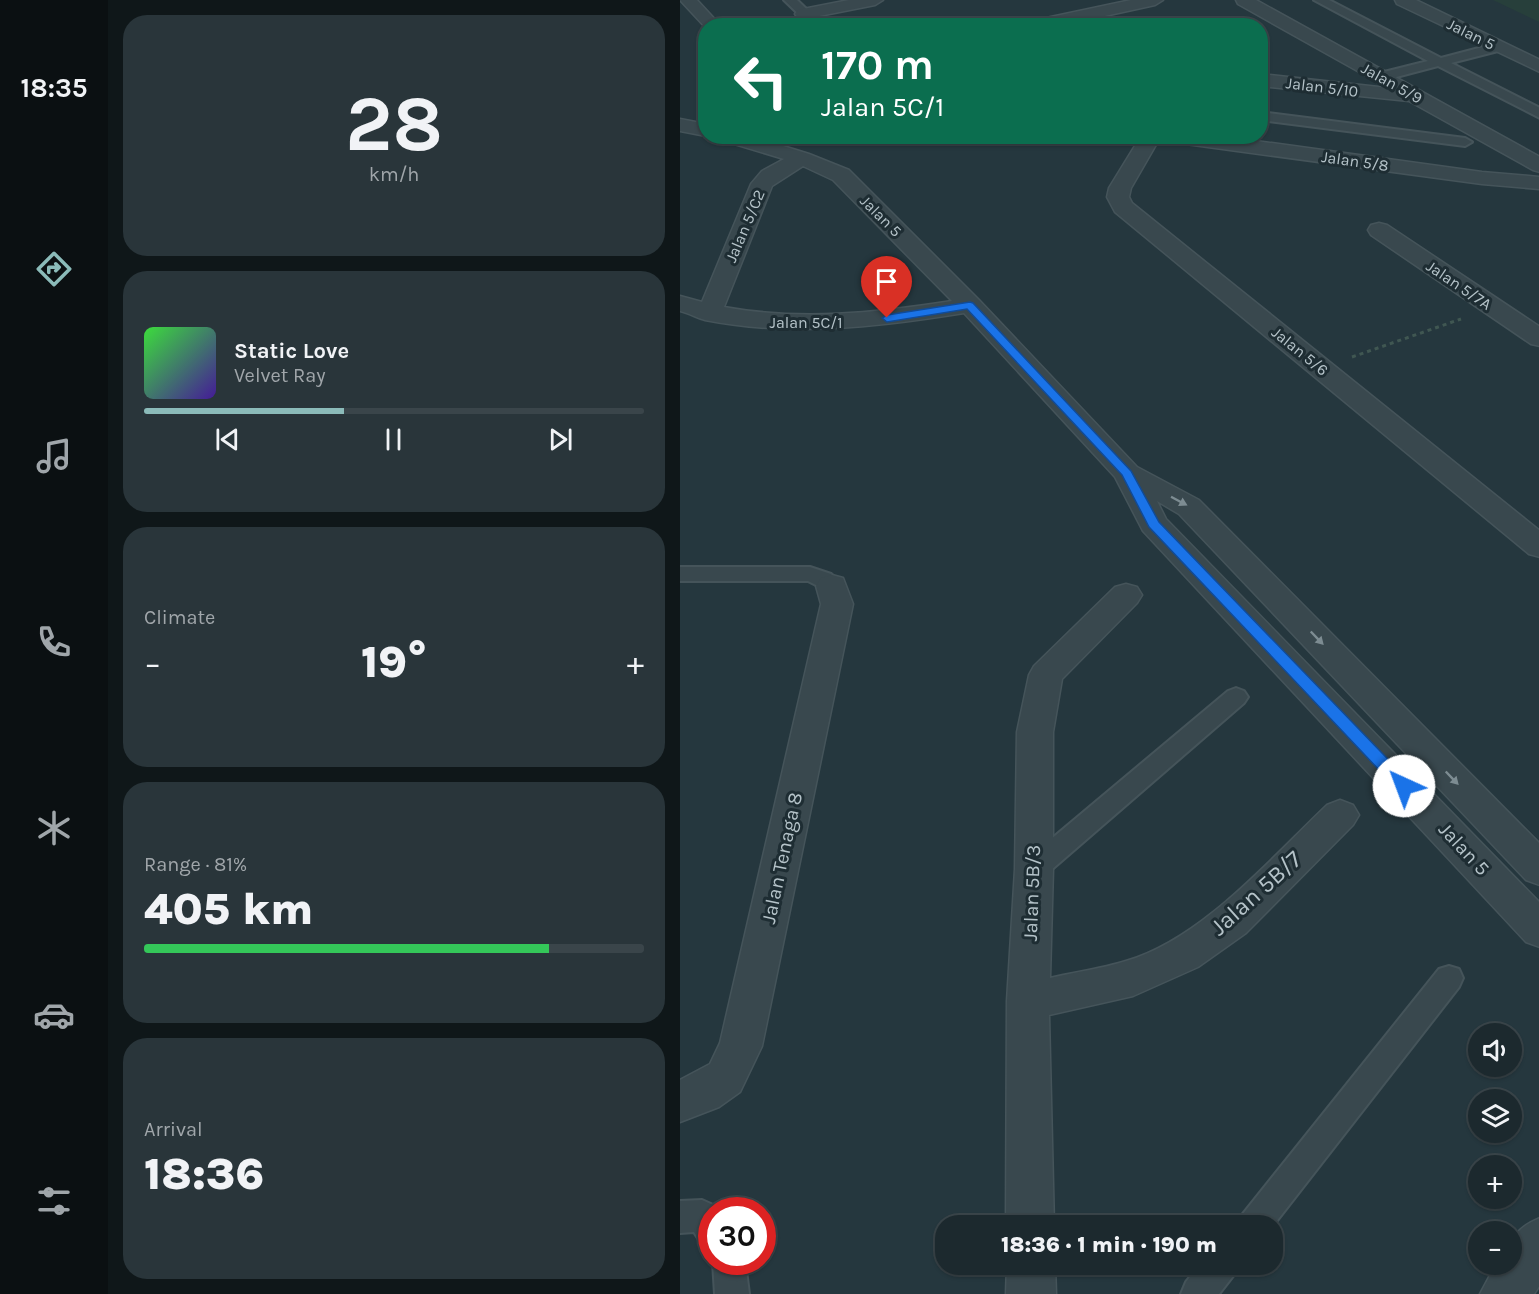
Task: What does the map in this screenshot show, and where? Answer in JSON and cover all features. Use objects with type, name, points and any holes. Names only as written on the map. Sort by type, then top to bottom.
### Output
[{"type":"street","points":[[688,0],[705,18]]},
{"type":"street","points":[[804,14],[875,0]]},
{"type":"street","points":[[1062,18],[1114,4],[1155,0]]},
{"type":"street","name":"Jalan 5/9","points":[[1244,0],[1540,166]]},
{"type":"street","points":[[1409,3],[1442,0]]},
{"type":"street","name":"Jalan 5","points":[[1409,3],[1538,66]]},
{"type":"street","name":"Jalan 5/10","points":[[1268,81],[1419,98]]},
{"type":"street","name":"Jalan 5","points":[[755,144],[802,158],[841,176],[970,305],[1127,473],[1154,524],[1540,930]]},
{"type":"street","name":"Jalan 5/6","points":[[1146,144],[1120,188],[1118,197],[1123,207],[1321,368],[1533,534]]},
{"type":"street","name":"Jalan 5/8","points":[[1230,144],[1482,178],[1540,183]]},
{"type":"street","name":"Jalan 5/C2","points":[[709,313],[762,184],[770,176],[802,158]]},
{"type":"street","name":"Jalan 5/7A","points":[[1379,230],[1540,339]]},
{"type":"street","name":"Jalan 5C/1","points":[[680,303],[709,313],[748,321],[782,324],[838,323],[970,305]]},
{"type":"street","name":"Jalan 5","points":[[1127,473],[1189,507],[1540,868]]},
{"type":"street","name":"Jalan Tenaga 8","points":[[680,1101],[702,1092],[725,1078],[741,1046],[837,604],[832,586]]},
{"type":"street","name":"Jalan 5B/3","points":[[1030,1215],[1028,1001],[1034,869],[1035,732],[1046,675],[1126,595]]},
{"type":"street","name":"Jalan 5B/7","points":[[1028,1001],[1133,978],[1184,954],[1232,921],[1340,815]]},
{"type":"street","points":[[1505,1294],[1540,1242]]},
{"type":"street","points":[[1031,1275],[1031,1294]]},
{"type":"lane","points":[[790,0],[809,18]]},
{"type":"lane","points":[[1320,0],[1540,114]]},
{"type":"lane","points":[[1381,77],[1498,46]]},
{"type":"lane","points":[[1268,117],[1465,142]]},
{"type":"lane","points":[[680,574],[810,574],[823,579],[832,586]]},
{"type":"lane","points":[[1034,869],[1236,697]]},
{"type":"lane","points":[[1262,1215],[1449,978]]},
{"type":"lane","points":[[680,1217],[698,1216]]},
{"type":"lane","points":[[730,1275],[732,1294]]},
{"type":"lane","points":[[1198,1294],[1213,1275]]},
{"type":"path","points":[[1321,368],[1493,307]]},
{"type":"green space","points":[[1493,0],[1539,0],[1539,22]]},
{"type":"route","points":[[887,318],[970,305],[1127,473],[1154,524],[1404,786]]}]
